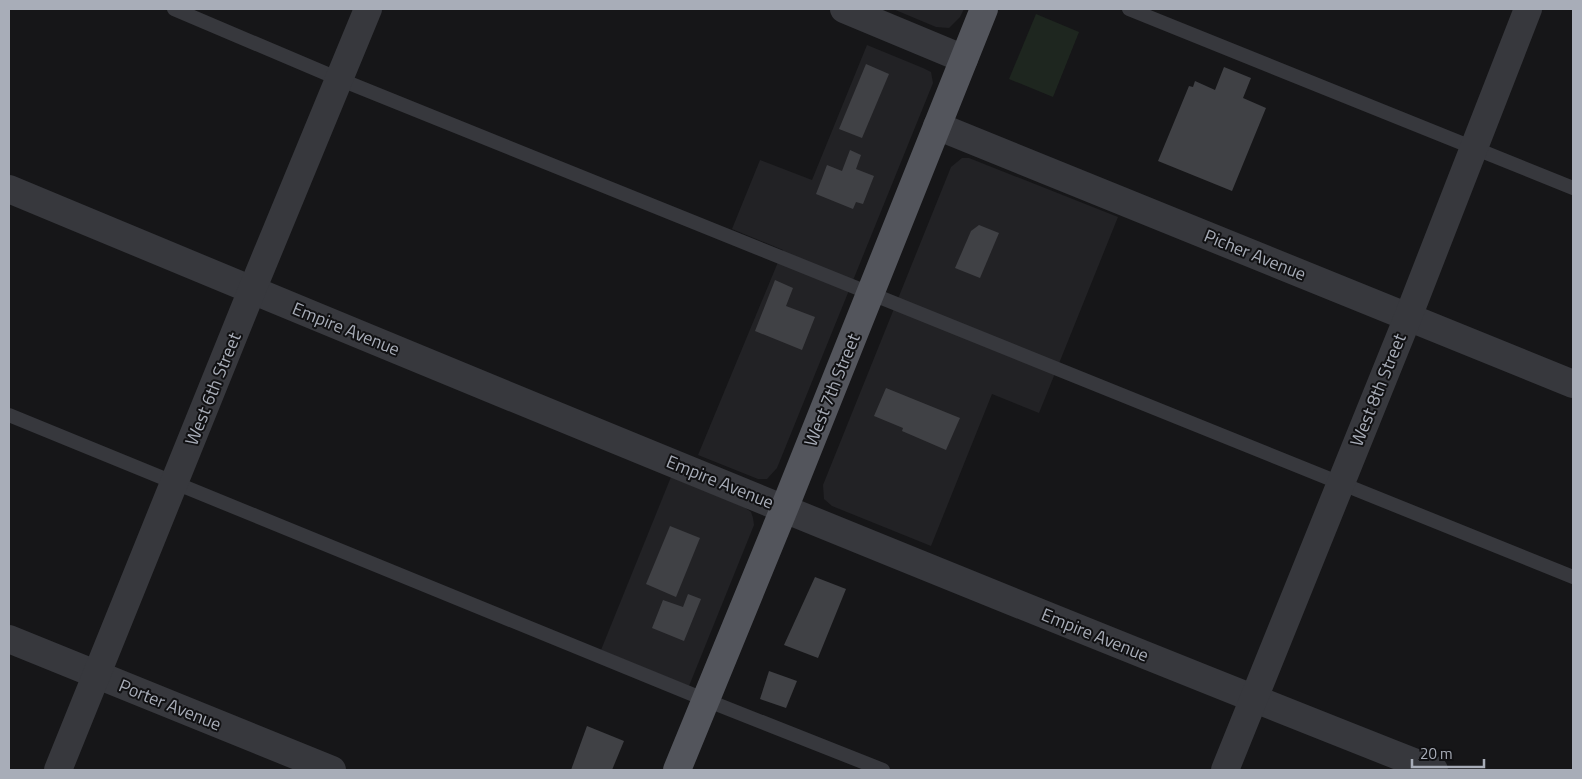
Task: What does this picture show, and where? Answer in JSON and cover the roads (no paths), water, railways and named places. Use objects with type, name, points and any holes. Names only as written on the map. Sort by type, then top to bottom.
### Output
[{"type":"main road","name":"West 7th Street","points":[[677,770],[784,509],[984,9]]},
{"type":"street","name":"West 6th Street","points":[[58,770],[368,9]]},
{"type":"street","points":[[844,9],[964,59]]},
{"type":"street","name":"West 8th Street","points":[[1224,770],[1408,317],[1528,9]]},
{"type":"street","name":"Picher Avenue","points":[[937,126],[1573,384]]},
{"type":"street","name":"Empire Avenue","points":[[9,189],[784,509],[1434,770]]},
{"type":"street","name":"Porter Avenue","points":[[9,639],[332,770]]},
{"type":"lane","points":[[174,9],[339,79],[1573,577]]},
{"type":"lane","points":[[1129,9],[1573,188]]},
{"type":"lane","points":[[9,415],[706,700],[883,770]]}]
